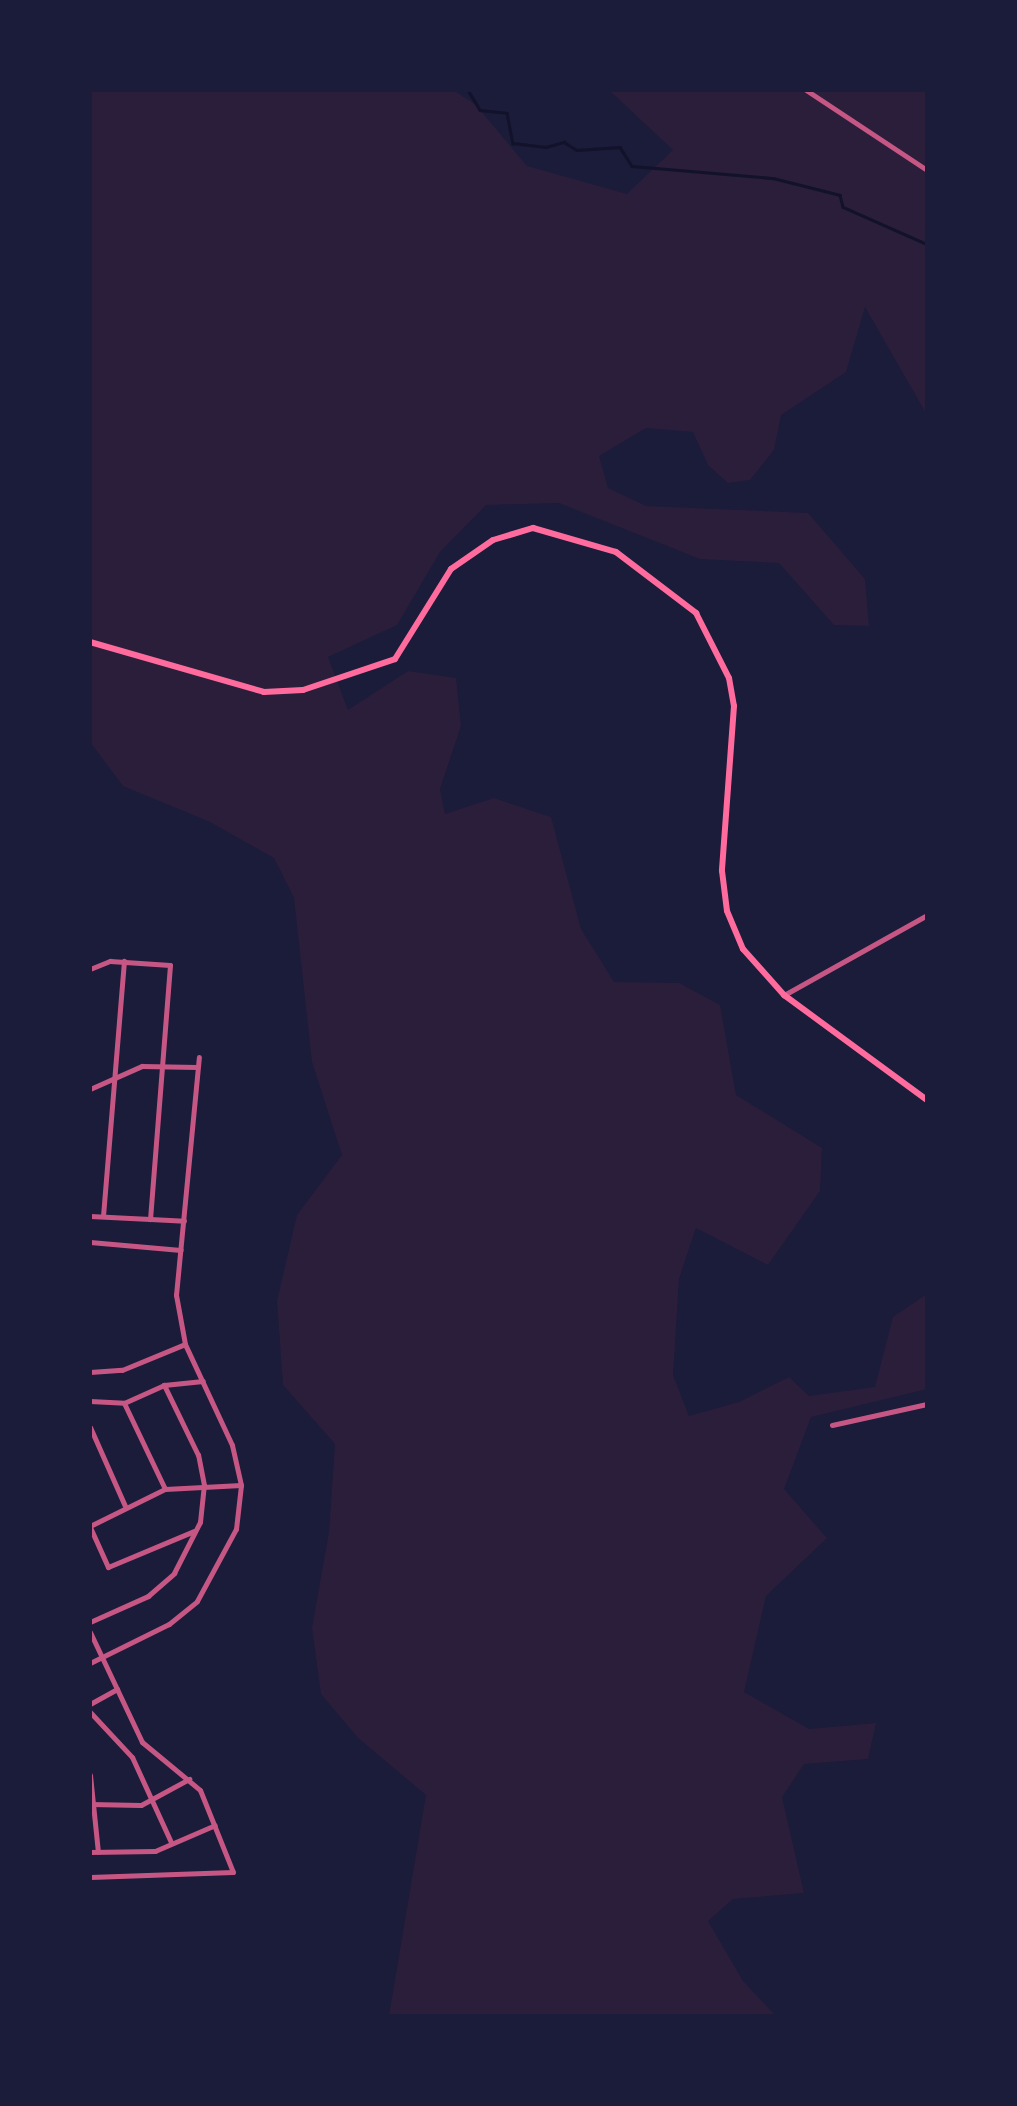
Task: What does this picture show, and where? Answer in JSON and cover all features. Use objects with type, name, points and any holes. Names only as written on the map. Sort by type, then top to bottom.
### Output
[{"type":"main road","points":[[90,642],[264,692],[303,690],[395,660],[450,569],[493,540],[533,528],[616,552],[696,613],[722,656],[734,706],[722,871],[727,911],[743,948],[784,995],[927,1100]]},
{"type":"street","points":[[806,90],[927,170]]},
{"type":"street","points":[[784,995],[927,915]]},
{"type":"street","points":[[90,969],[124,961],[170,965],[150,1219]]},
{"type":"street","points":[[103,1216],[124,961]]},
{"type":"street","points":[[90,1663],[169,1624],[197,1601],[236,1529],[241,1485],[203,1381],[185,1344],[176,1295],[199,1057]]},
{"type":"street","points":[[90,1089],[160,1064],[197,1067]]},
{"type":"street","points":[[90,1216],[184,1221]]},
{"type":"street","points":[[90,1242],[180,1250]]},
{"type":"street","points":[[90,1372],[122,1370],[185,1344]]},
{"type":"street","points":[[90,1401],[124,1403],[164,1385],[203,1381]]},
{"type":"street","points":[[90,1622],[148,1596],[174,1573],[194,1531],[204,1485],[198,1455],[164,1385]]},
{"type":"street","points":[[124,1403],[165,1490]]},
{"type":"street","points":[[832,1425],[927,1404]]},
{"type":"street","points":[[90,1427],[126,1508]]},
{"type":"street","points":[[194,1531],[108,1567],[90,1526],[165,1490],[241,1485]]},
{"type":"street","points":[[90,1632],[142,1742],[190,1779],[233,1872],[90,1876]]},
{"type":"street","points":[[117,1689],[90,1708],[116,1734],[171,1842]]},
{"type":"street","points":[[90,1775],[94,1852],[155,1850],[214,1825]]},
{"type":"street","points":[[93,1804],[150,1799],[190,1779]]},
{"type":"shaded area","points":[[90,90],[453,90],[476,105],[527,166],[627,194],[673,150],[609,90],[927,90],[927,415],[865,307],[846,372],[781,415],[774,450],[750,480],[728,483],[708,465],[693,432],[646,428],[599,456],[608,488],[646,506],[808,513],[865,579],[869,626],[834,625],[779,563],[700,559],[559,503],[486,505],[440,552],[397,625],[328,657],[348,710],[408,671],[456,678],[461,726],[440,789],[445,814],[494,798],[551,817],[581,929],[614,982],[679,983],[720,1005],[736,1095],[822,1148],[820,1191],[768,1265],[696,1228],[679,1279],[673,1375],[689,1416],[739,1402],[789,1377],[809,1396],[875,1387],[893,1317],[927,1294],[927,1389],[811,1417],[784,1489],[827,1538],[766,1596],[744,1692],[809,1729],[876,1723],[868,1759],[804,1764],[782,1797],[804,1893],[733,1899],[708,1921],[743,1981],[776,2016],[389,2016],[426,1795],[358,1738],[321,1694],[312,1628],[329,1532],[335,1444],[283,1385],[277,1301],[297,1215],[342,1155],[312,1062],[294,898],[274,858],[210,822],[123,786],[90,742]]},
{"type":"waterway","points":[[468,90],[480,110],[507,113],[513,143],[546,147],[564,142],[577,150],[620,147],[632,166],[773,178],[840,195],[843,207],[927,244]]}]
